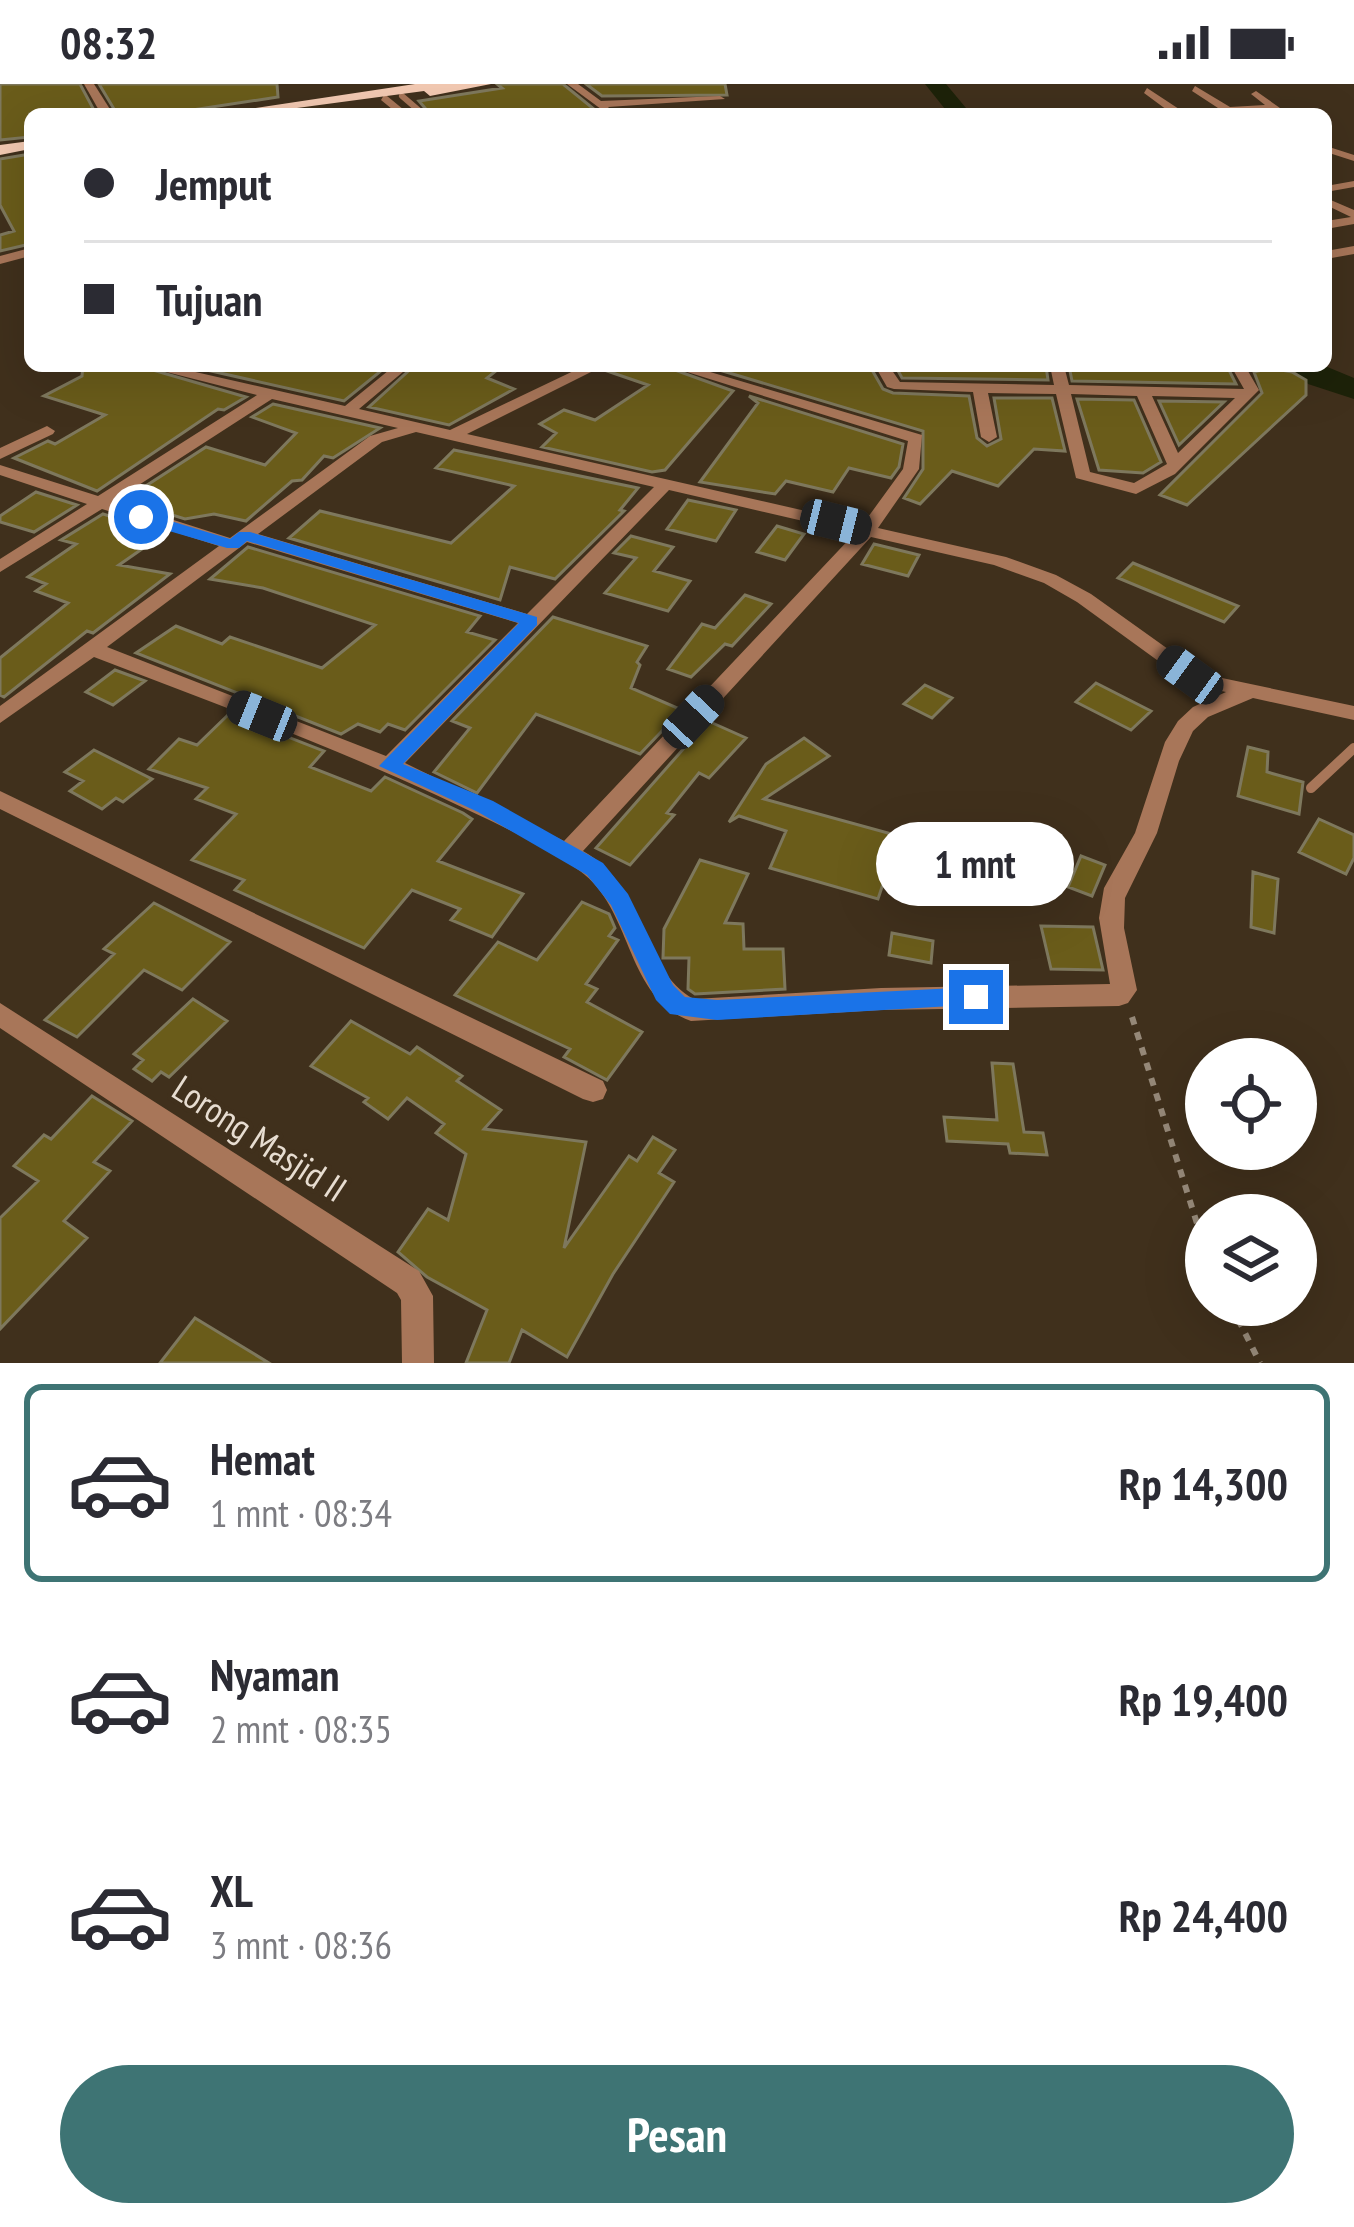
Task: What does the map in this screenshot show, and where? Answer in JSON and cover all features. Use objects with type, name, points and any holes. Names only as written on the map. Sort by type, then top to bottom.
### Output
[{"type":"main road","points":[[268,108],[446,84]]},
{"type":"main road","points":[[300,108],[392,92],[484,84]]},
{"type":"street","points":[[572,84],[602,108]]},
{"type":"street","points":[[1195,89],[1225,108]]},
{"type":"street","points":[[1147,91],[1170,108]]},
{"type":"street","points":[[1256,94],[1275,108]]},
{"type":"street","points":[[598,104],[720,99]]},
{"type":"street","points":[[178,372],[1029,570],[1084,598],[1190,675],[1354,712]]},
{"type":"street","points":[[348,411],[396,372]]},
{"type":"street","points":[[454,434],[583,372]]},
{"type":"street","points":[[567,853],[868,530],[911,469],[916,438],[695,372]]},
{"type":"street","points":[[886,372],[894,386],[1247,394]]},
{"type":"street","points":[[1058,372],[1082,475],[1136,489],[1153,484],[1247,394],[1252,386],[1242,372]]},
{"type":"street","points":[[979,387],[989,437]]},
{"type":"street","points":[[1142,391],[1174,463]]},
{"type":"street","points":[[0,567],[272,392]]},
{"type":"street","points":[[0,716],[383,435],[429,429]]},
{"type":"street","points":[[0,454],[47,430]]},
{"type":"street","points":[[0,470],[99,504],[531,621]]},
{"type":"street","points":[[389,766],[667,483]]},
{"type":"street","points":[[93,649],[460,794],[567,853],[608,881],[664,992],[691,1010],[881,999],[1119,995],[1124,990],[1112,900],[1145,836],[1170,764],[1170,746],[1204,707],[1253,691]]},
{"type":"street","points":[[0,799],[593,1090]]},
{"type":"street","name":"Lorong Masjid II","points":[[0,1014],[408,1282],[417,1297],[418,1363]]},
{"type":"lane","points":[[1311,788],[1354,748]]},
{"type":"path","points":[[1124,990],[1188,1194]]},
{"type":"path","points":[[1242,1326],[1260,1363]]},
{"type":"building","points":[[0,84],[80,84],[93,108],[24,108],[24,138],[0,140]]},
{"type":"building","points":[[99,84],[277,84],[278,97],[206,108],[113,108]]},
{"type":"building","points":[[497,84],[563,84],[593,108],[425,108],[419,101],[502,88]]},
{"type":"building","points":[[586,84],[725,84],[727,95],[602,96]]},
{"type":"building","points":[[24,155],[24,245],[0,251],[0,235],[14,231],[0,205],[0,159]]},
{"type":"building","points":[[82,372],[160,372],[246,397],[218,409],[97,491],[14,458],[48,441],[55,444],[105,415],[44,396]]},
{"type":"building","points":[[216,372],[380,372],[344,401]]},
{"type":"building","points":[[407,372],[494,372],[487,378],[514,389],[449,425],[369,407]]},
{"type":"building","points":[[610,372],[681,372],[733,391],[665,470],[652,472],[542,447],[556,433],[540,424],[564,410],[595,420],[648,385]]},
{"type":"building","points":[[726,372],[873,372],[883,389],[893,393],[969,396],[977,438],[987,446],[1001,439],[994,398],[1052,398],[1065,451],[1034,449],[998,486],[952,471],[920,504],[904,498],[923,469],[923,431]]},
{"type":"building","points":[[899,372],[1047,372],[1048,380],[902,378]]},
{"type":"building","points":[[1070,372],[1230,372],[1236,384],[1072,381]]},
{"type":"building","points":[[1254,372],[1292,372],[1306,380],[1306,395],[1187,505],[1160,495],[1262,393]]},
{"type":"building","points":[[749,396],[903,444],[899,467],[891,478],[849,468],[833,492],[786,481],[775,494],[700,482],[758,403]]},
{"type":"building","points":[[1077,399],[1134,400],[1161,462],[1143,473],[1099,470]]},
{"type":"building","points":[[1159,401],[1224,402],[1179,445]]},
{"type":"building","points":[[273,404],[380,428],[333,458],[324,456],[302,480],[292,481],[246,521],[214,514],[185,519],[124,500],[206,447],[265,465],[296,433],[252,417]]},
{"type":"building","points":[[454,450],[638,488],[620,510],[624,511],[555,579],[510,567],[500,600],[289,538],[320,511],[451,543],[514,486],[436,468]]},
{"type":"building","points":[[36,492],[77,505],[34,532],[0,522],[0,516]]},
{"type":"building","points":[[688,500],[736,510],[716,541],[667,529]]},
{"type":"building","points":[[103,514],[165,533],[119,565],[170,574],[93,633],[87,631],[4,697],[0,695],[0,658],[68,603],[36,591],[46,584],[28,577],[76,544],[61,540]]},
{"type":"building","points":[[777,526],[804,534],[785,560],[757,552]]},
{"type":"building","points":[[631,536],[673,547],[654,571],[690,581],[668,611],[605,593],[636,558],[614,553]]},
{"type":"building","points":[[874,544],[919,555],[908,576],[862,564]]},
{"type":"building","points":[[248,547],[480,616],[467,632],[495,640],[405,730],[388,724],[380,732],[358,724],[341,734],[136,653],[176,626],[222,644],[230,637],[322,668],[375,625],[263,588],[210,579]]},
{"type":"building","points":[[1133,563],[1238,606],[1224,622],[1118,578]]},
{"type":"building","points":[[745,595],[771,604],[732,646],[725,644],[691,677],[668,669],[702,624],[715,628]]},
{"type":"building","points":[[553,617],[647,646],[637,662],[631,688],[682,710],[640,754],[536,714],[477,793],[434,772],[470,728],[452,721]]},
{"type":"building","points":[[115,670],[145,681],[113,705],[86,692]]},
{"type":"building","points":[[1096,683],[1151,711],[1131,730],[1076,702]]},
{"type":"building","points":[[925,685],[952,698],[932,718],[904,704]]},
{"type":"building","points":[[229,714],[324,751],[310,767],[371,791],[385,777],[472,819],[438,861],[523,894],[492,937],[451,920],[460,909],[412,890],[364,948],[235,890],[244,880],[192,860],[236,814],[196,799],[207,788],[149,769],[179,739],[197,745]]},
{"type":"building","points":[[708,721],[746,738],[709,778],[699,773],[667,813],[674,815],[630,865],[596,848]]},
{"type":"building","points":[[804,738],[829,756],[764,799],[899,836],[878,899],[770,868],[786,831],[739,816],[729,822],[766,764]]},
{"type":"building","points":[[1248,747],[1268,752],[1267,772],[1303,782],[1299,814],[1238,796]]},
{"type":"building","points":[[94,750],[152,779],[123,802],[116,798],[102,809],[70,791],[83,781],[65,772]]},
{"type":"building","points":[[1319,819],[1354,835],[1354,858],[1346,874],[1299,852]]},
{"type":"building","points":[[1081,856],[1105,865],[1092,896],[1068,887]]},
{"type":"building","points":[[700,860],[748,874],[725,923],[743,924],[744,949],[783,949],[785,989],[695,994],[688,989],[689,958],[663,958],[664,929]]},
{"type":"building","points":[[1253,872],[1278,879],[1274,933],[1251,927]]},
{"type":"building","points":[[582,902],[609,914],[615,928],[609,936],[618,940],[586,984],[597,989],[587,1002],[642,1032],[607,1080],[564,1057],[570,1049],[455,995],[498,942],[537,960]]},
{"type":"building","points":[[154,903],[230,942],[182,990],[144,970],[77,1037],[45,1020],[114,954],[104,949]]},
{"type":"building","points":[[1041,926],[1093,927],[1103,970],[1051,969]]},
{"type":"building","points":[[892,933],[933,941],[931,963],[889,955]]},
{"type":"building","points":[[193,999],[227,1021],[169,1077],[161,1072],[152,1081],[134,1069],[143,1060],[134,1054]]},
{"type":"building","points":[[351,1021],[410,1054],[417,1047],[462,1076],[457,1081],[501,1110],[484,1129],[586,1142],[564,1248],[629,1156],[637,1161],[653,1137],[675,1150],[659,1173],[674,1182],[613,1274],[567,1357],[522,1330],[509,1363],[466,1363],[487,1310],[427,1277],[398,1252],[428,1209],[448,1220],[466,1154],[436,1133],[444,1124],[407,1098],[388,1119],[364,1102],[368,1098],[311,1066]]},
{"type":"building","points":[[992,1063],[1013,1064],[1024,1132],[1043,1133],[1047,1155],[1010,1153],[1008,1144],[947,1141],[944,1117],[997,1120]]},
{"type":"building","points":[[92,1096],[132,1121],[94,1162],[110,1171],[64,1221],[87,1238],[0,1329],[0,1218],[38,1181],[14,1166],[44,1135],[51,1139]]},
{"type":"building","points":[[195,1318],[269,1363],[160,1363]]},
{"type":"waterway","points":[[935,84],[955,108]]},
{"type":"waterway","points":[[1313,372],[1354,389]]},
{"type":"route","points":[[141,517],[233,545],[244,536],[531,621],[389,766],[485,806],[595,869],[620,900],[664,992],[679,1006],[717,1010],[976,997]]}]
